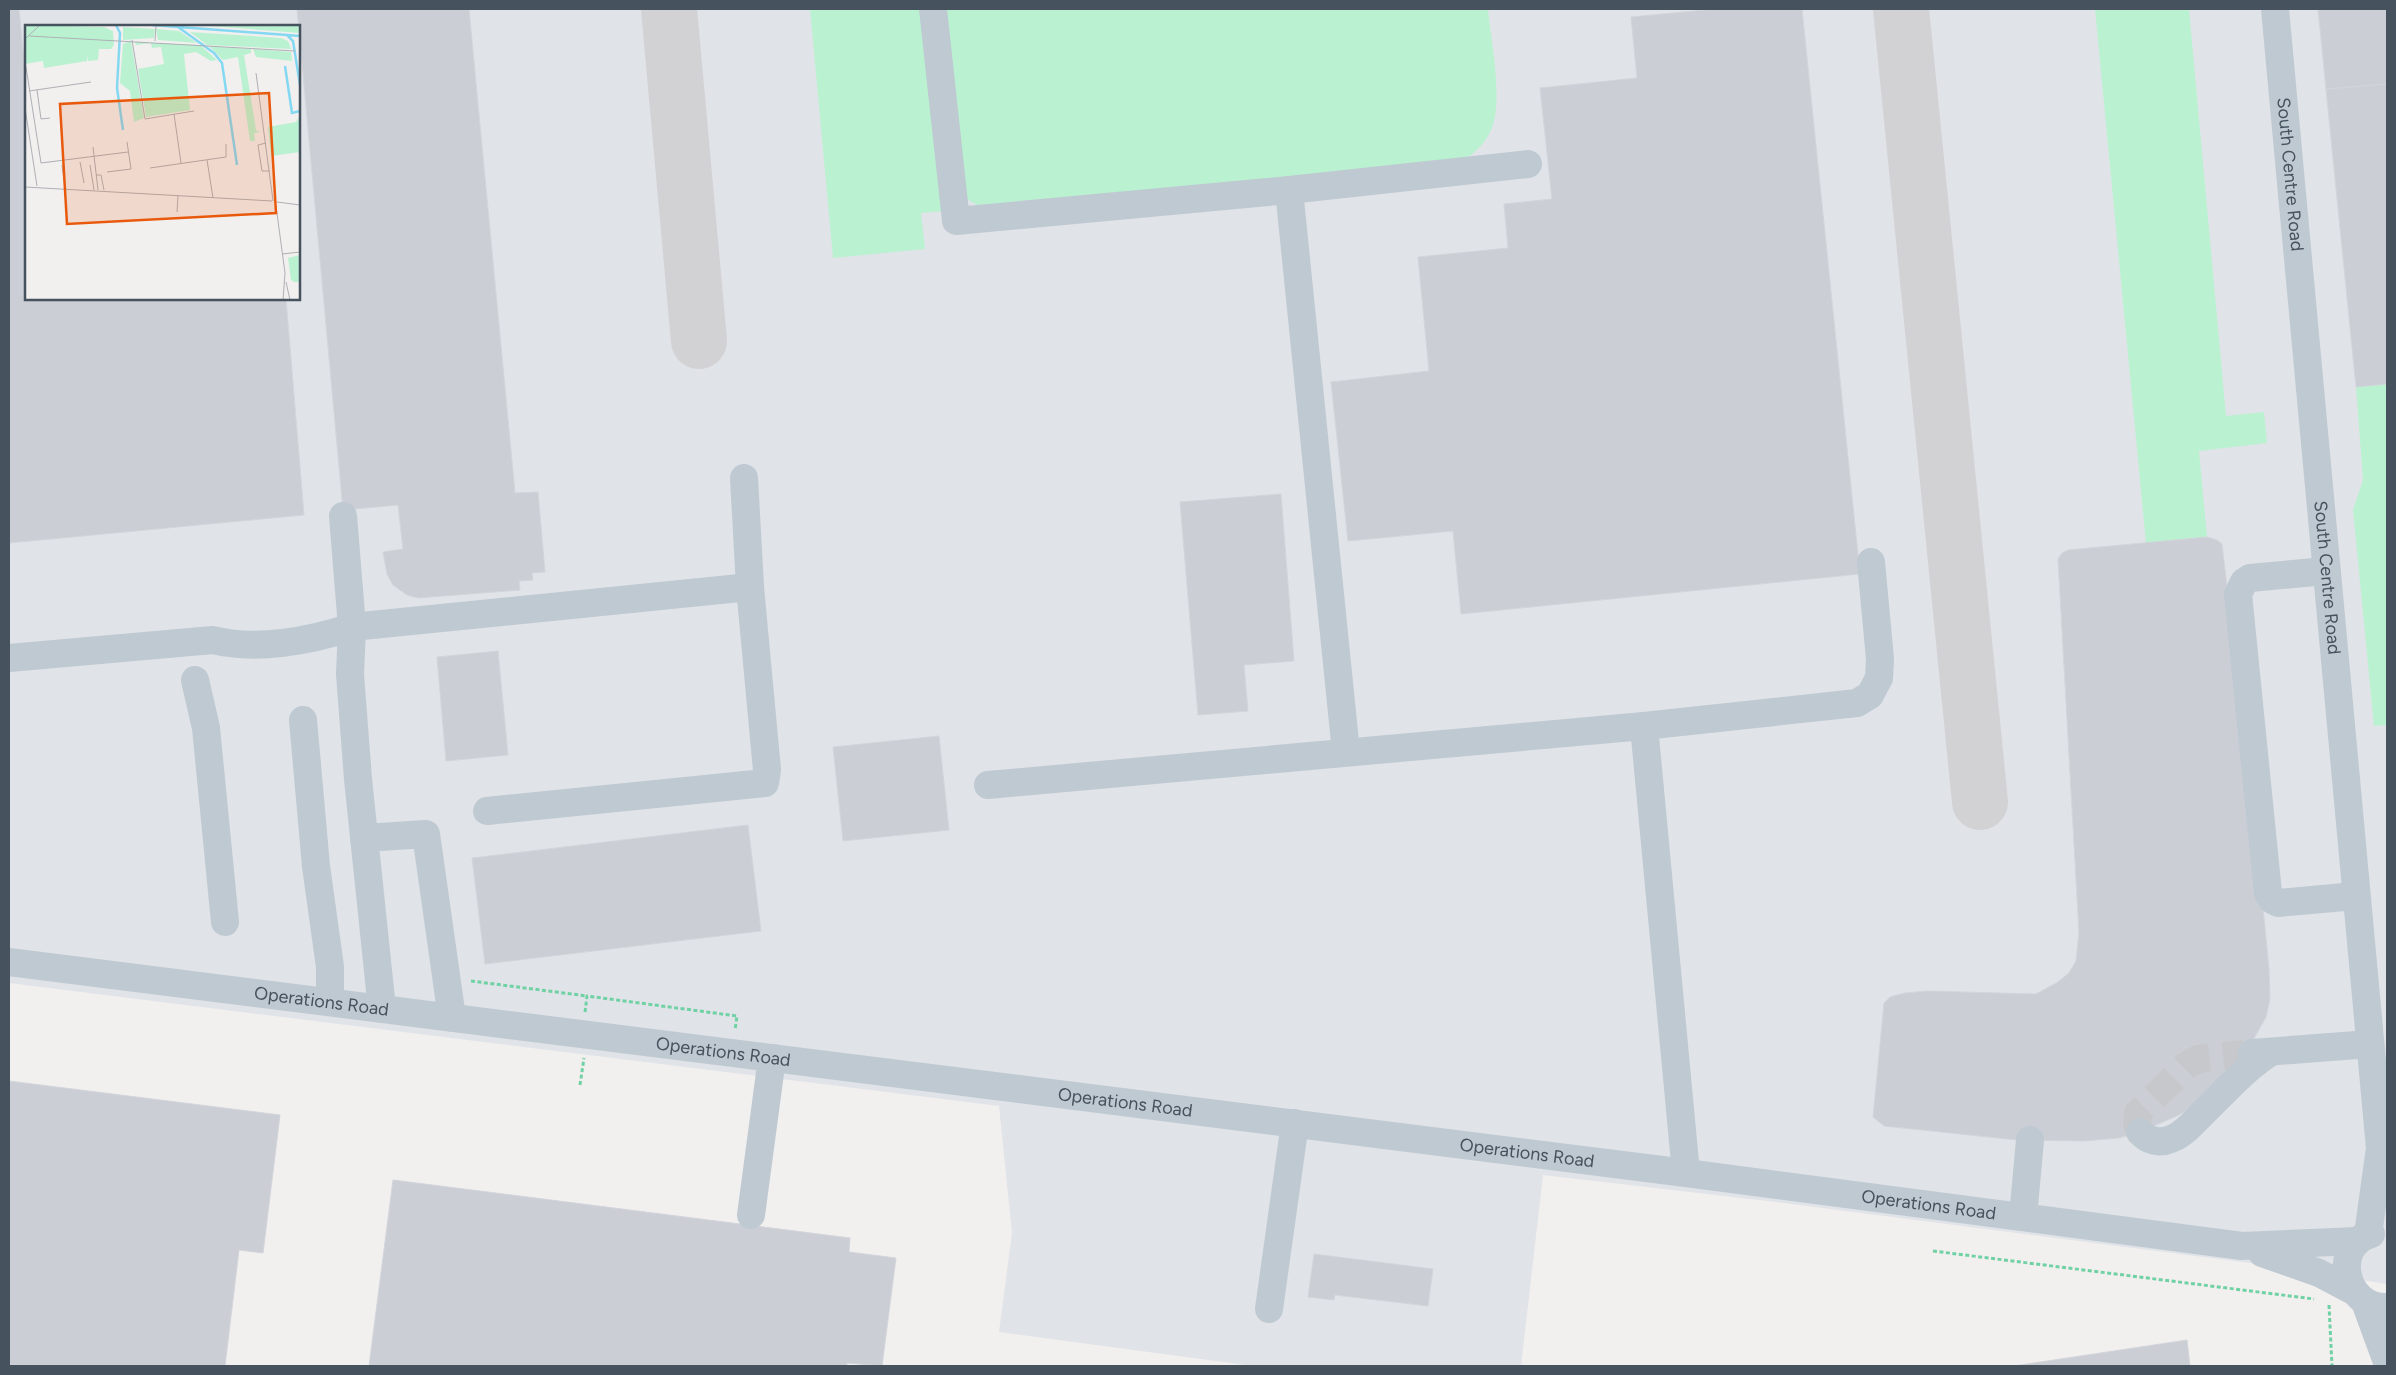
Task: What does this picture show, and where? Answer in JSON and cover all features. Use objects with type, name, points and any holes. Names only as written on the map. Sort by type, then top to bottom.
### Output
[{"type":"street","points":[[933,9],[956,221],[1289,190],[1528,164]]},
{"type":"street","name":"South Centre Road","points":[[2275,9],[2370,1044],[2384,1160],[2371,1236],[2350,1252],[2347,1265],[2348,1278],[2358,1300]]},
{"type":"street","points":[[1289,190],[1346,752]]},
{"type":"street","points":[[487,811],[765,783],[767,770],[750,586],[744,478]]},
{"type":"street","points":[[342,516],[352,627],[350,674],[364,838],[382,1009]]},
{"type":"street","points":[[988,785],[1644,726],[1857,703],[1870,695],[1879,678],[1880,659],[1871,562]]},
{"type":"street","points":[[2326,571],[2250,578],[2244,582],[2238,594],[2268,893],[2272,900],[2278,903],[2356,896]]},
{"type":"street","points":[[9,658],[213,640],[234,646],[308,639],[318,638],[352,627],[750,586]]},
{"type":"street","points":[[195,680],[206,728],[225,922]]},
{"type":"street","points":[[303,720],[316,866],[330,966],[330,1002]]},
{"type":"street","points":[[1644,726],[1686,1173]]},
{"type":"street","points":[[364,838],[426,834],[452,1018]]},
{"type":"street","name":"Operations Road","points":[[9,962],[1686,1173],[2242,1246],[2319,1273],[2358,1300]]},
{"type":"street","points":[[2244,1054],[2370,1044]]},
{"type":"street","points":[[2140,1132],[2147,1140],[2158,1142],[2171,1140],[2186,1130],[2252,1066],[2271,1052]]},
{"type":"street","points":[[751,1215],[772,1058]]},
{"type":"street","points":[[1269,1309],[1295,1124]]},
{"type":"street","points":[[2023,1217],[2030,1140]]},
{"type":"street","name":"Operations Road","points":[[2242,1246],[2371,1236]]},
{"type":"street","points":[[2358,1300],[2387,1362]]},
{"type":"path","points":[[446,978],[587,996]]},
{"type":"path","points":[[1933,1251],[2319,1300]]},
{"type":"path","points":[[2332,1366],[2358,1300]]},
{"type":"shaded area","points":[[9,9],[2387,9],[2387,1284],[2266,1265],[1776,1202],[1543,1175],[1521,1366],[1253,1366],[999,1332],[1012,1233],[999,1106],[9,983]]},
{"type":"green space","points":[[810,9],[924,9],[945,211],[921,213],[925,249],[833,258]]},
{"type":"green space","points":[[944,9],[1488,9],[1497,91],[1494,122],[1489,134],[1480,147],[1459,163],[977,205],[967,199],[963,192]]},
{"type":"green space","points":[[2095,9],[2189,9],[2226,416],[2264,412],[2267,443],[2199,451],[2207,537],[2146,543]]},
{"type":"green space","points":[[2387,384],[2387,725],[2374,726],[2353,510],[2363,480],[2356,387]]},
{"type":"building","points":[[9,9],[19,9],[25,72],[25,300],[286,300],[304,515],[9,543]]},
{"type":"building","points":[[297,9],[469,9],[515,493],[538,492],[545,572],[532,573],[533,580],[519,581],[520,590],[418,598],[407,595],[393,585],[387,574],[383,552],[403,549],[398,505],[343,510],[300,25],[298,25]]},
{"type":"building","points":[[1715,9],[1802,9],[1860,574],[1461,614],[1453,531],[1348,541],[1331,382],[1429,371],[1418,257],[1508,248],[1504,204],[1552,199],[1540,88],[1637,78],[1631,17]]},
{"type":"building","points":[[2318,9],[2387,9],[2387,84],[2326,89]]},
{"type":"building","points":[[2387,84],[2387,384],[2356,387],[2326,89]]},
{"type":"building","points":[[1281,494],[1294,661],[1244,665],[1248,711],[1198,715],[1180,502]]},
{"type":"building","points":[[2207,537],[2217,540],[2222,544],[2255,827],[2269,969],[2270,999],[2266,1017],[2247,1051],[2219,1085],[2200,1102],[2179,1115],[2140,1132],[2119,1138],[2084,1141],[2017,1140],[1884,1126],[1873,1117],[1884,1003],[1890,997],[1905,993],[1927,991],[2036,994],[2058,982],[2069,973],[2076,961],[2079,933],[2058,559],[2062,553],[2068,550]]},
{"type":"building","points":[[498,651],[508,755],[446,761],[437,657]]},
{"type":"building","points":[[939,736],[949,830],[843,841],[833,747]]},
{"type":"building","points":[[748,825],[761,931],[485,964],[472,858]]},
{"type":"building","points":[[9,1081],[280,1115],[263,1253],[239,1250],[225,1366],[9,1366]]},
{"type":"building","points":[[393,1180],[850,1238],[849,1252],[896,1258],[882,1366],[847,1363],[847,1366],[369,1366]]},
{"type":"building","points":[[1314,1254],[1433,1269],[1428,1306],[1335,1295],[1334,1300],[1308,1297]]},
{"type":"building","points":[[2187,1340],[2190,1366],[2014,1366]]},
{"type":"taxiway","points":[[669,9],[699,341]]},
{"type":"taxiway","points":[[1901,9],[1980,802]]},
{"type":"tunnel","points":[[2140,1132],[2137,1123],[2138,1113],[2186,1066],[2198,1059],[2244,1054]]}]
